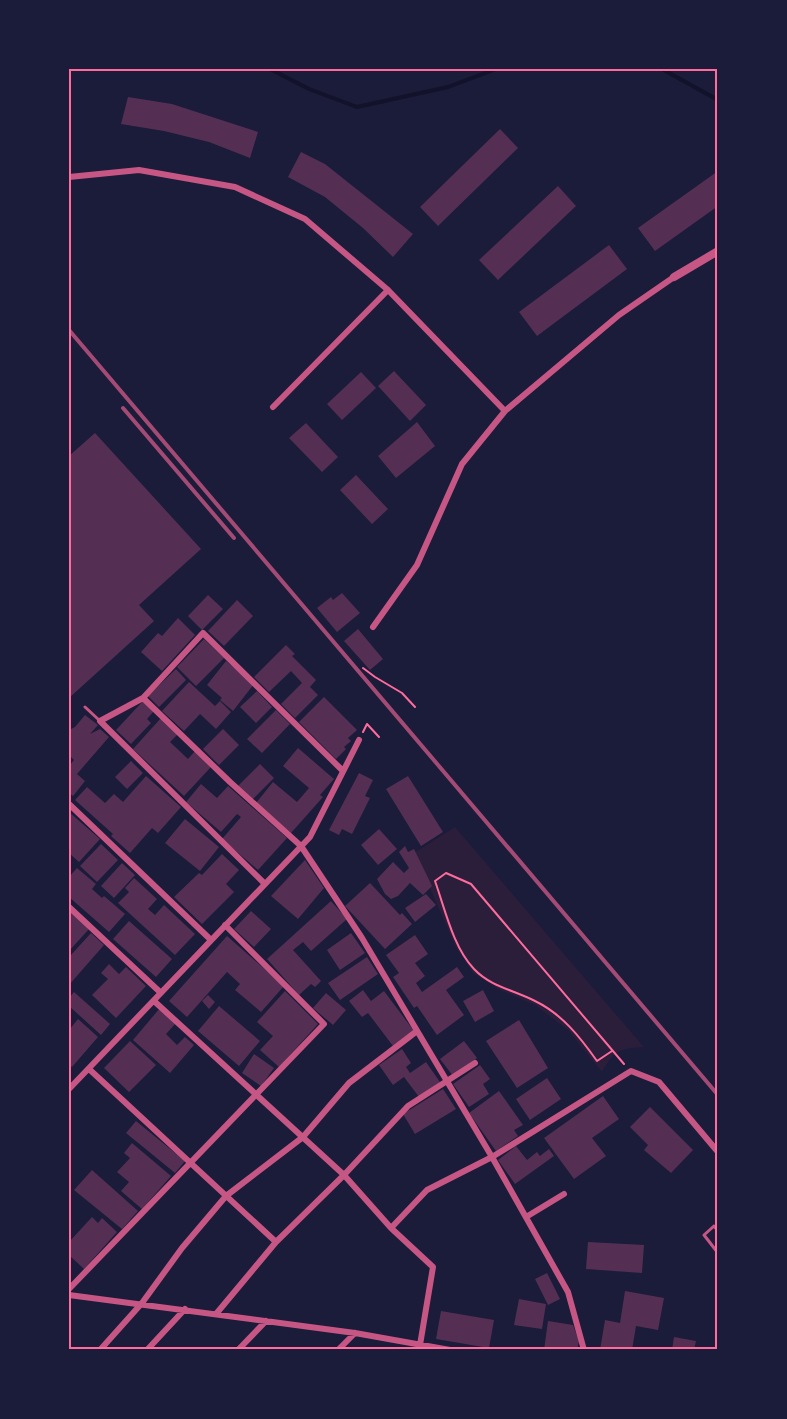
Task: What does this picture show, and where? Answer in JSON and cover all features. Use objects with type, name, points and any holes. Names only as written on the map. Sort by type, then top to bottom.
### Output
[{"type":"street","points":[[69,177],[140,170],[235,187],[305,219],[388,290],[504,411]]},
{"type":"street","points":[[373,627],[417,565],[462,464],[504,411],[619,315],[674,277],[718,251]]},
{"type":"street","points":[[273,407],[388,290]]},
{"type":"street","points":[[265,884],[100,721],[143,698],[203,633],[342,770]]},
{"type":"street","points":[[143,698],[230,783],[301,846],[362,938],[526,1217],[568,1292],[584,1350]]},
{"type":"street","points":[[69,1089],[310,837],[342,770],[359,741]]},
{"type":"street","points":[[69,804],[212,940]]},
{"type":"street","points":[[69,907],[161,993]]},
{"type":"street","points":[[69,1289],[324,1024],[225,925]]},
{"type":"street","points":[[154,1001],[345,1175],[391,1228],[433,1267],[420,1345]]},
{"type":"street","points":[[99,1350],[142,1303],[182,1248],[226,1196],[303,1137],[349,1083],[417,1031]]},
{"type":"street","points":[[216,1314],[276,1242],[345,1175],[408,1106],[475,1064]]},
{"type":"street","points":[[89,1069],[276,1242]]},
{"type":"street","points":[[391,1228],[427,1190],[492,1157],[630,1071],[658,1082],[718,1152]]},
{"type":"street","points":[[69,1077],[75,1083]]},
{"type":"street","points":[[526,1217],[564,1194]]},
{"type":"street","points":[[69,1294],[355,1333],[448,1350]]},
{"type":"street","points":[[147,1350],[185,1309]]},
{"type":"street","points":[[238,1350],[266,1321]]},
{"type":"street","points":[[338,1350],[355,1333]]},
{"type":"lane","points":[[85,707],[100,721]]},
{"type":"lane","points":[[718,1231],[714,1226],[704,1235],[718,1253]]},
{"type":"path","points":[[363,668],[375,678],[402,693],[415,707]]},
{"type":"path","points":[[368,724],[379,737]]},
{"type":"path","points":[[612,1051],[597,1060],[577,1032],[551,1010],[482,977],[472,967],[457,943],[435,881],[446,873],[471,884],[630,1071]]},
{"type":"shaded area","points":[[455,827],[644,1047],[618,1052],[602,1072],[568,1030],[535,1005],[498,989],[473,973],[456,947],[414,853]]},
{"type":"building","points":[[128,97],[172,104],[258,132],[250,158],[209,142],[121,124]]},
{"type":"building","points":[[500,129],[518,148],[438,226],[420,207]]},
{"type":"building","points":[[301,152],[325,164],[413,234],[393,257],[363,228],[325,197],[288,177]]},
{"type":"building","points":[[718,171],[718,206],[655,251],[638,228]]},
{"type":"building","points":[[558,186],[576,206],[498,280],[479,260]]},
{"type":"building","points":[[609,245],[627,269],[537,336],[519,312]]},
{"type":"building","points":[[394,371],[426,405],[410,421],[378,386]]},
{"type":"building","points":[[361,372],[376,388],[342,420],[327,404]]},
{"type":"building","points":[[417,422],[435,446],[396,478],[378,456]]},
{"type":"building","points":[[306,423],[338,457],[322,472],[289,438]]},
{"type":"building","points":[[95,433],[201,549],[139,605],[154,621],[69,698],[69,456]]},
{"type":"building","points":[[356,475],[388,509],[372,524],[340,490]]},
{"type":"building","points":[[342,593],[360,613],[337,632],[317,608],[331,597],[333,600]]},
{"type":"building","points":[[208,595],[223,609],[202,630],[188,616]]},
{"type":"building","points":[[237,600],[253,616],[224,646],[208,631]]},
{"type":"building","points":[[178,618],[195,635],[162,671],[141,652],[158,633],[162,636]]},
{"type":"building","points":[[358,629],[383,659],[370,670],[344,641]]},
{"type":"building","points":[[204,639],[224,658],[196,686],[177,667]]},
{"type":"building","points":[[286,645],[295,654],[292,656],[316,680],[310,687],[318,695],[295,718],[281,704],[302,683],[291,671],[269,692],[254,677]]},
{"type":"building","points":[[226,661],[254,684],[233,711],[207,685]]},
{"type":"building","points":[[176,669],[186,680],[159,707],[148,696]]},
{"type":"building","points":[[189,682],[215,706],[220,701],[231,712],[216,729],[200,714],[184,731],[162,711]]},
{"type":"building","points":[[257,691],[272,707],[256,723],[240,707]]},
{"type":"building","points":[[324,697],[357,730],[348,738],[351,741],[336,759],[299,722]]},
{"type":"building","points":[[143,701],[154,711],[147,719],[151,723],[131,744],[116,730]]},
{"type":"building","points":[[276,710],[290,724],[262,753],[247,739]]},
{"type":"building","points":[[85,715],[98,725],[90,734],[100,729],[109,737],[77,774],[85,781],[73,796],[69,793],[69,766],[74,760],[69,755],[69,730],[75,727]]},
{"type":"building","points":[[161,718],[178,734],[170,742],[188,759],[195,751],[211,767],[184,796],[133,749]]},
{"type":"building","points":[[223,729],[239,745],[219,765],[203,749]]},
{"type":"building","points":[[298,748],[334,779],[320,795],[323,797],[291,833],[256,803],[273,782],[297,802],[309,788],[283,766]]},
{"type":"building","points":[[131,761],[143,773],[127,789],[115,777]]},
{"type":"building","points":[[260,764],[274,778],[252,800],[238,786]]},
{"type":"building","points":[[359,773],[373,780],[365,796],[370,798],[352,834],[342,829],[339,835],[329,830]]},
{"type":"building","points":[[146,776],[181,807],[158,833],[152,828],[130,853],[111,836],[113,834],[75,800],[87,787],[105,803],[114,794],[123,802]]},
{"type":"building","points":[[408,776],[443,832],[421,846],[386,789]]},
{"type":"building","points":[[201,784],[217,798],[228,786],[287,838],[258,870],[222,839],[241,817],[237,814],[221,832],[186,802]]},
{"type":"building","points":[[69,812],[100,839],[79,862],[69,853]]},
{"type":"building","points":[[185,819],[219,847],[200,871],[165,843]]},
{"type":"building","points":[[379,829],[397,849],[378,865],[361,845]]},
{"type":"building","points":[[101,844],[118,860],[97,882],[80,866]]},
{"type":"building","points":[[405,846],[408,852],[414,849],[432,886],[423,895],[410,883],[398,896],[391,899],[385,894],[377,879],[393,862],[404,873],[409,868],[399,852]]},
{"type":"building","points":[[222,854],[239,870],[226,884],[234,892],[202,924],[174,897],[199,873],[202,875]]},
{"type":"building","points":[[305,860],[324,888],[298,919],[271,896]]},
{"type":"building","points":[[122,863],[135,875],[114,898],[101,886]]},
{"type":"building","points":[[77,868],[96,884],[92,889],[125,914],[109,932],[69,897],[69,877]]},
{"type":"building","points":[[134,878],[157,899],[148,909],[155,915],[164,905],[195,934],[175,955],[118,903],[129,892],[125,888]]},
{"type":"building","points":[[370,883],[400,915],[402,913],[412,924],[385,949],[345,906]]},
{"type":"building","points":[[426,894],[436,905],[415,922],[405,908]]},
{"type":"building","points":[[331,901],[347,919],[311,951],[303,942],[293,950],[321,981],[315,987],[311,984],[299,995],[267,959]]},
{"type":"building","points":[[69,910],[90,928],[69,951]]},
{"type":"building","points":[[251,911],[271,929],[254,947],[234,929]]},
{"type":"building","points":[[129,921],[172,959],[156,977],[113,939]]},
{"type":"building","points":[[91,933],[104,945],[69,985],[69,953],[71,955]]},
{"type":"building","points":[[351,933],[365,953],[340,970],[327,950]]},
{"type":"building","points":[[415,935],[428,954],[415,963],[425,976],[416,983],[422,992],[457,967],[464,977],[446,990],[464,1015],[437,1035],[417,1006],[414,1008],[393,977],[399,973],[386,955]]},
{"type":"building","points":[[227,936],[284,986],[261,1012],[235,990],[240,984],[227,972],[187,1017],[169,1001]]},
{"type":"building","points":[[367,957],[378,974],[340,1000],[328,983]]},
{"type":"building","points":[[109,964],[119,974],[126,967],[146,986],[116,1018],[92,995],[108,979],[101,973]]},
{"type":"building","points":[[363,990],[371,1001],[384,991],[414,1031],[393,1046],[368,1013],[362,1017],[349,1001]]},
{"type":"building","points":[[483,990],[494,1011],[475,1022],[463,1001]]},
{"type":"building","points":[[285,991],[318,1024],[279,1067],[260,1050],[273,1036],[257,1022]]},
{"type":"building","points":[[74,992],[110,1024],[101,1035],[69,1006],[69,998]]},
{"type":"building","points":[[326,993],[346,1010],[333,1025],[313,1008]]},
{"type":"building","points":[[208,995],[215,1002],[209,1009],[202,1001]]},
{"type":"building","points":[[219,1006],[260,1041],[239,1066],[198,1031]]},
{"type":"building","points":[[160,1008],[176,1023],[166,1034],[177,1045],[185,1037],[194,1045],[170,1073],[133,1040]]},
{"type":"building","points":[[78,1019],[98,1037],[72,1067],[69,1064],[69,1030]]},
{"type":"building","points":[[519,1020],[548,1068],[517,1088],[486,1041]]},
{"type":"building","points":[[130,1041],[156,1065],[129,1092],[104,1068]]},
{"type":"building","points":[[464,1041],[477,1058],[453,1076],[440,1059]]},
{"type":"building","points":[[402,1049],[411,1063],[406,1067],[410,1073],[426,1062],[440,1082],[419,1097],[404,1077],[393,1085],[379,1065]]},
{"type":"building","points":[[254,1054],[274,1068],[261,1086],[242,1073]]},
{"type":"building","points":[[480,1065],[490,1079],[483,1084],[489,1094],[469,1107],[453,1084]]},
{"type":"building","points":[[547,1078],[561,1099],[530,1120],[516,1099]]},
{"type":"building","points":[[443,1089],[456,1109],[415,1134],[403,1114]]},
{"type":"building","points":[[499,1091],[523,1125],[514,1130],[518,1136],[496,1151],[469,1113]]},
{"type":"building","points":[[603,1096],[619,1119],[592,1138],[606,1156],[574,1179],[544,1138]]},
{"type":"building","points":[[650,1107],[693,1150],[671,1173],[644,1150],[648,1145],[630,1127]]},
{"type":"building","points":[[136,1121],[185,1161],[175,1173],[126,1133]]},
{"type":"building","points":[[132,1143],[171,1176],[142,1209],[121,1191],[129,1182],[117,1172],[130,1158],[124,1153]]},
{"type":"building","points":[[516,1146],[527,1160],[537,1152],[540,1156],[549,1149],[554,1156],[515,1184],[498,1160]]},
{"type":"building","points":[[92,1170],[138,1211],[122,1229],[74,1190]]},
{"type":"building","points":[[92,1217],[98,1223],[102,1218],[117,1232],[84,1269],[69,1255],[69,1239],[70,1241]]},
{"type":"building","points":[[588,1242],[644,1245],[642,1273],[586,1269]]},
{"type":"building","points":[[547,1273],[560,1299],[548,1305],[535,1279]]},
{"type":"building","points":[[625,1291],[664,1298],[658,1330],[636,1326],[632,1350],[600,1350],[605,1320],[620,1323]]},
{"type":"building","points":[[519,1299],[546,1304],[542,1329],[514,1325]]},
{"type":"building","points":[[441,1311],[494,1320],[489,1348],[436,1339]]},
{"type":"building","points":[[548,1321],[573,1325],[579,1341],[577,1350],[544,1350]]},
{"type":"building","points":[[674,1337],[696,1341],[694,1350],[672,1350]]},
{"type":"waterway","points":[[270,69],[309,89],[357,107],[448,87],[496,69]]},
{"type":"waterway","points":[[662,69],[718,100]]},
{"type":"railway","points":[[69,330],[718,1095]]},
{"type":"railway","points":[[123,408],[234,538]]}]
